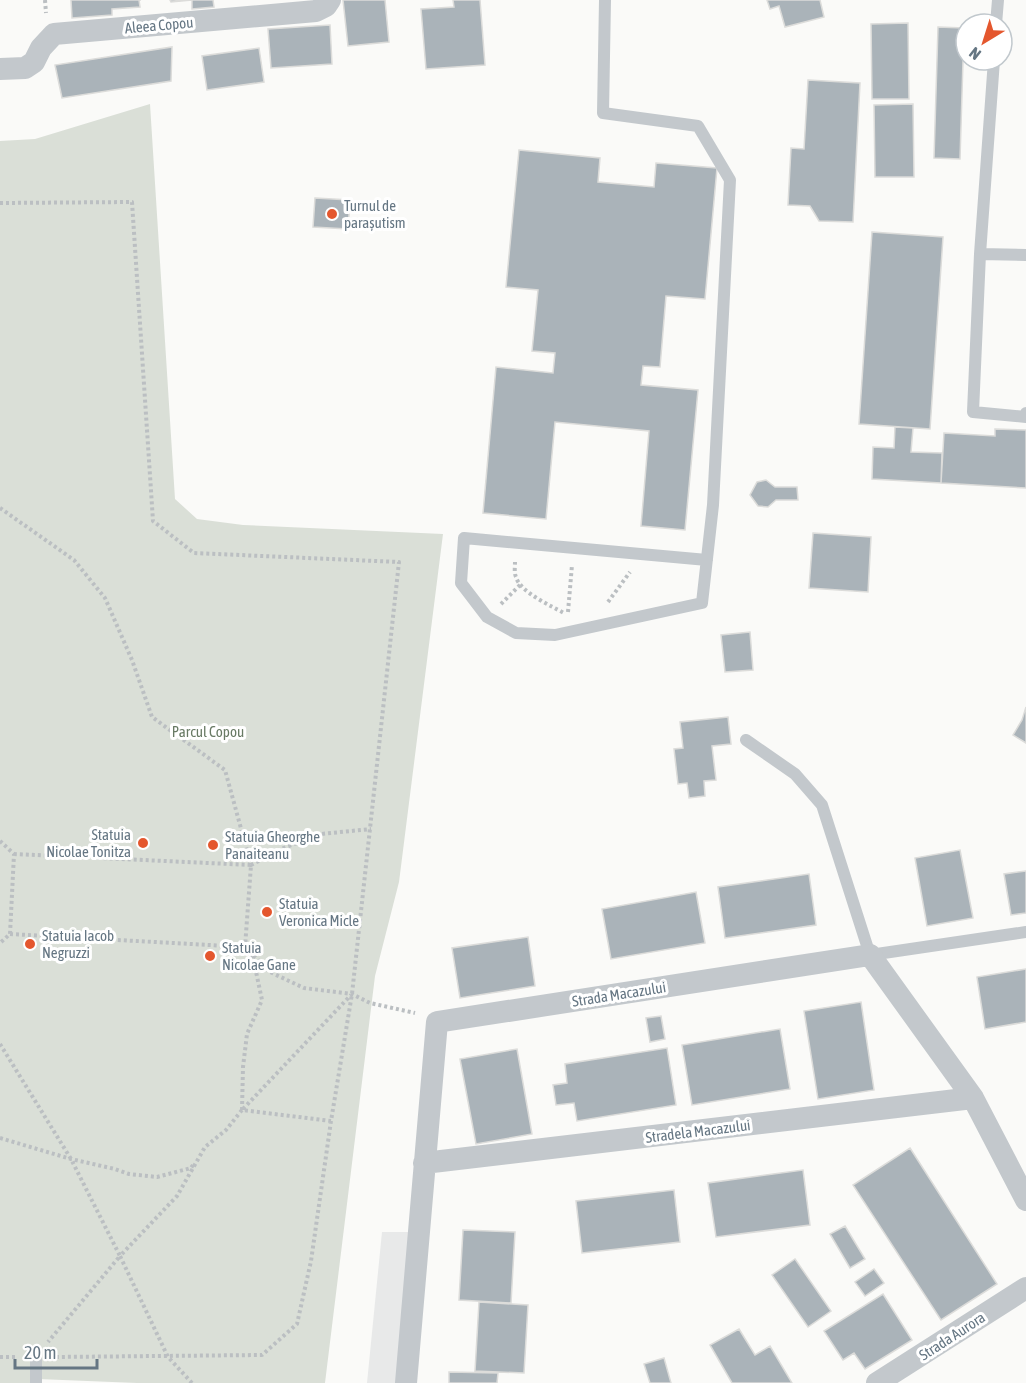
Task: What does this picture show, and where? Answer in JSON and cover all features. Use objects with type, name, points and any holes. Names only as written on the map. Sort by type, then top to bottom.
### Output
[{"type":"street","name":"Aleea Copou","points":[[0,69],[25,68],[34,62],[41,48],[54,34],[316,11],[326,6],[330,0]]},
{"type":"street","name":"Strada Macazului","points":[[437,1022],[870,955]]},
{"type":"street","points":[[870,955],[973,1098],[1026,1200]]},
{"type":"street","points":[[406,1383],[437,1022]]},
{"type":"street","name":"Stradela Macazului","points":[[424,1163],[973,1098]]},
{"type":"street","name":"Strada Aurora","points":[[878,1383],[1026,1288]]},
{"type":"lane","points":[[605,0],[603,113],[698,126],[730,180],[713,505],[707,560],[702,603],[555,635],[516,633],[487,617],[462,583],[464,538],[707,560]]},
{"type":"lane","points":[[993,72],[980,254],[973,412],[1026,417],[1026,412]]},
{"type":"lane","points":[[980,254],[1026,255]]},
{"type":"lane","points":[[746,740],[795,774],[822,805],[870,955],[1026,932]]},
{"type":"lane","points":[[36,1357],[36,1383]]},
{"type":"path","points":[[0,203],[132,202],[153,521],[194,553],[399,562],[352,994],[311,1261],[297,1324],[262,1354],[168,1357],[0,1357]]},
{"type":"path","points":[[0,508],[74,560],[105,598],[132,660],[152,717],[225,770],[251,865],[244,947],[255,967],[262,1000],[247,1034],[243,1066],[242,1110]]},
{"type":"path","points":[[514,542],[516,578],[542,603],[568,614],[578,612]]},
{"type":"path","points":[[568,614],[573,547]]},
{"type":"path","points":[[598,606],[608,603],[641,554]]},
{"type":"path","points":[[0,841],[14,854],[251,865],[281,849],[321,834],[371,829]]},
{"type":"path","points":[[0,943],[10,934],[14,854]]},
{"type":"path","points":[[10,934],[244,947],[270,972],[304,988],[352,994],[370,1003],[417,1013],[437,1022]]},
{"type":"path","points":[[0,1138],[71,1160],[129,1174],[157,1177],[190,1168],[205,1147],[226,1130],[242,1110],[352,994]]},
{"type":"path","points":[[0,1044],[71,1160],[168,1357],[192,1383]]},
{"type":"path","points":[[242,1110],[331,1121]]},
{"type":"path","points":[[36,1357],[120,1256],[177,1196],[205,1147]]},
{"type":"shaded area","points":[[382,1232],[414,1232],[400,1383],[367,1383]]},
{"type":"green space","name":"Parcul Copou","points":[[150,104],[175,499],[197,519],[243,525],[443,534],[399,882],[375,976],[325,1383],[137,1383],[38,1379],[38,1383],[0,1383],[0,141],[35,139]]},
{"type":"building","points":[[71,0],[139,0],[140,7],[112,9],[112,15],[72,18]]},
{"type":"building","points":[[192,0],[213,0],[214,7],[192,9]]},
{"type":"building","points":[[343,0],[385,0],[389,42],[348,46]]},
{"type":"building","points":[[453,0],[480,0],[485,65],[426,69],[421,9],[454,7]]},
{"type":"building","points":[[767,0],[820,0],[824,17],[785,27],[779,6],[770,9]]},
{"type":"building","points":[[908,23],[909,99],[872,99],[871,24]]},
{"type":"building","points":[[330,25],[332,64],[271,68],[268,29]]},
{"type":"building","points":[[938,27],[954,28],[954,72],[963,72],[960,159],[934,158]]},
{"type":"building","points":[[172,47],[171,81],[62,98],[55,65]]},
{"type":"building","points":[[259,48],[264,82],[207,90],[202,56]]},
{"type":"building","points":[[808,80],[860,83],[853,222],[819,221],[810,206],[788,205],[791,148],[804,149]]},
{"type":"building","points":[[913,104],[914,177],[875,177],[874,105]]},
{"type":"building","points":[[519,150],[600,158],[598,182],[654,187],[656,163],[717,168],[705,299],[666,296],[660,367],[643,366],[641,385],[698,390],[685,530],[641,526],[649,431],[555,422],[546,519],[483,513],[496,367],[553,373],[555,353],[532,351],[538,290],[506,287]]},
{"type":"building","name":"Turnul de parașutism","points":[[315,198],[350,200],[348,229],[313,227]]},
{"type":"building","points":[[872,232],[943,237],[930,429],[859,424]]},
{"type":"building","points":[[895,427],[913,428],[911,452],[942,453],[941,483],[872,479],[873,447],[894,448]]},
{"type":"building","points":[[995,429],[1026,430],[1026,488],[941,483],[944,433],[995,436]]},
{"type":"building","points":[[766,480],[775,487],[797,487],[798,500],[776,500],[768,507],[758,506],[750,495],[757,482]]},
{"type":"building","points":[[813,533],[871,537],[868,592],[809,588]]},
{"type":"building","points":[[750,632],[753,670],[725,672],[721,635]]},
{"type":"building","points":[[1026,707],[1026,743],[1013,735],[1022,720]]},
{"type":"building","points":[[728,717],[731,744],[712,746],[716,780],[704,781],[705,796],[689,798],[687,783],[678,784],[674,749],[683,748],[680,722]]},
{"type":"building","points":[[960,850],[973,918],[927,926],[915,858]]},
{"type":"building","points":[[1026,871],[1026,913],[1011,915],[1004,874]]},
{"type":"building","points":[[809,874],[816,925],[725,938],[718,887]]},
{"type":"building","points":[[696,892],[705,943],[611,959],[602,909]]},
{"type":"building","points":[[528,937],[535,986],[460,998],[452,948]]},
{"type":"building","points":[[1026,969],[1026,1022],[985,1029],[977,977]]},
{"type":"building","points":[[861,1002],[874,1090],[818,1099],[804,1011]]},
{"type":"building","points":[[661,1016],[665,1039],[650,1042],[646,1018]]},
{"type":"building","points":[[780,1029],[790,1089],[692,1105],[682,1045]]},
{"type":"building","points":[[667,1048],[676,1105],[577,1121],[574,1103],[556,1105],[553,1085],[567,1083],[565,1064]]},
{"type":"building","points":[[517,1049],[532,1134],[476,1144],[460,1059]]},
{"type":"building","points":[[910,1148],[997,1284],[941,1320],[853,1185]]},
{"type":"building","points":[[803,1170],[810,1225],[716,1237],[708,1183]]},
{"type":"building","points":[[674,1190],[680,1242],[582,1253],[576,1201]]},
{"type":"building","points":[[845,1226],[865,1259],[850,1268],[830,1234]]},
{"type":"building","points":[[463,1230],[515,1232],[511,1303],[459,1300]]},
{"type":"building","points":[[795,1259],[831,1311],[808,1327],[772,1275]]},
{"type":"building","points":[[874,1269],[884,1283],[865,1296],[855,1282]]},
{"type":"building","points":[[883,1294],[912,1340],[865,1369],[854,1353],[843,1360],[824,1331]]},
{"type":"building","points":[[479,1302],[528,1305],[524,1373],[475,1371]]},
{"type":"building","points":[[739,1329],[755,1355],[770,1346],[792,1383],[732,1383],[710,1345]]},
{"type":"building","points":[[664,1358],[671,1383],[650,1383],[644,1364]]},
{"type":"building","points":[[449,1372],[498,1373],[497,1383],[449,1383]]},
{"type":"place","name":"Turnul de parașutism","points":[[332,214]]},
{"type":"place","name":"Statuia Nicolae Tonitza","points":[[143,843]]},
{"type":"place","name":"Statuia Gheorghe Panaiteanu","points":[[213,845]]},
{"type":"place","name":"Statuia Veronica Micle","points":[[267,912]]},
{"type":"place","name":"Statuia Iacob Negruzzi","points":[[30,944]]},
{"type":"place","name":"Statuia Nicolae Gane","points":[[210,956]]}]
